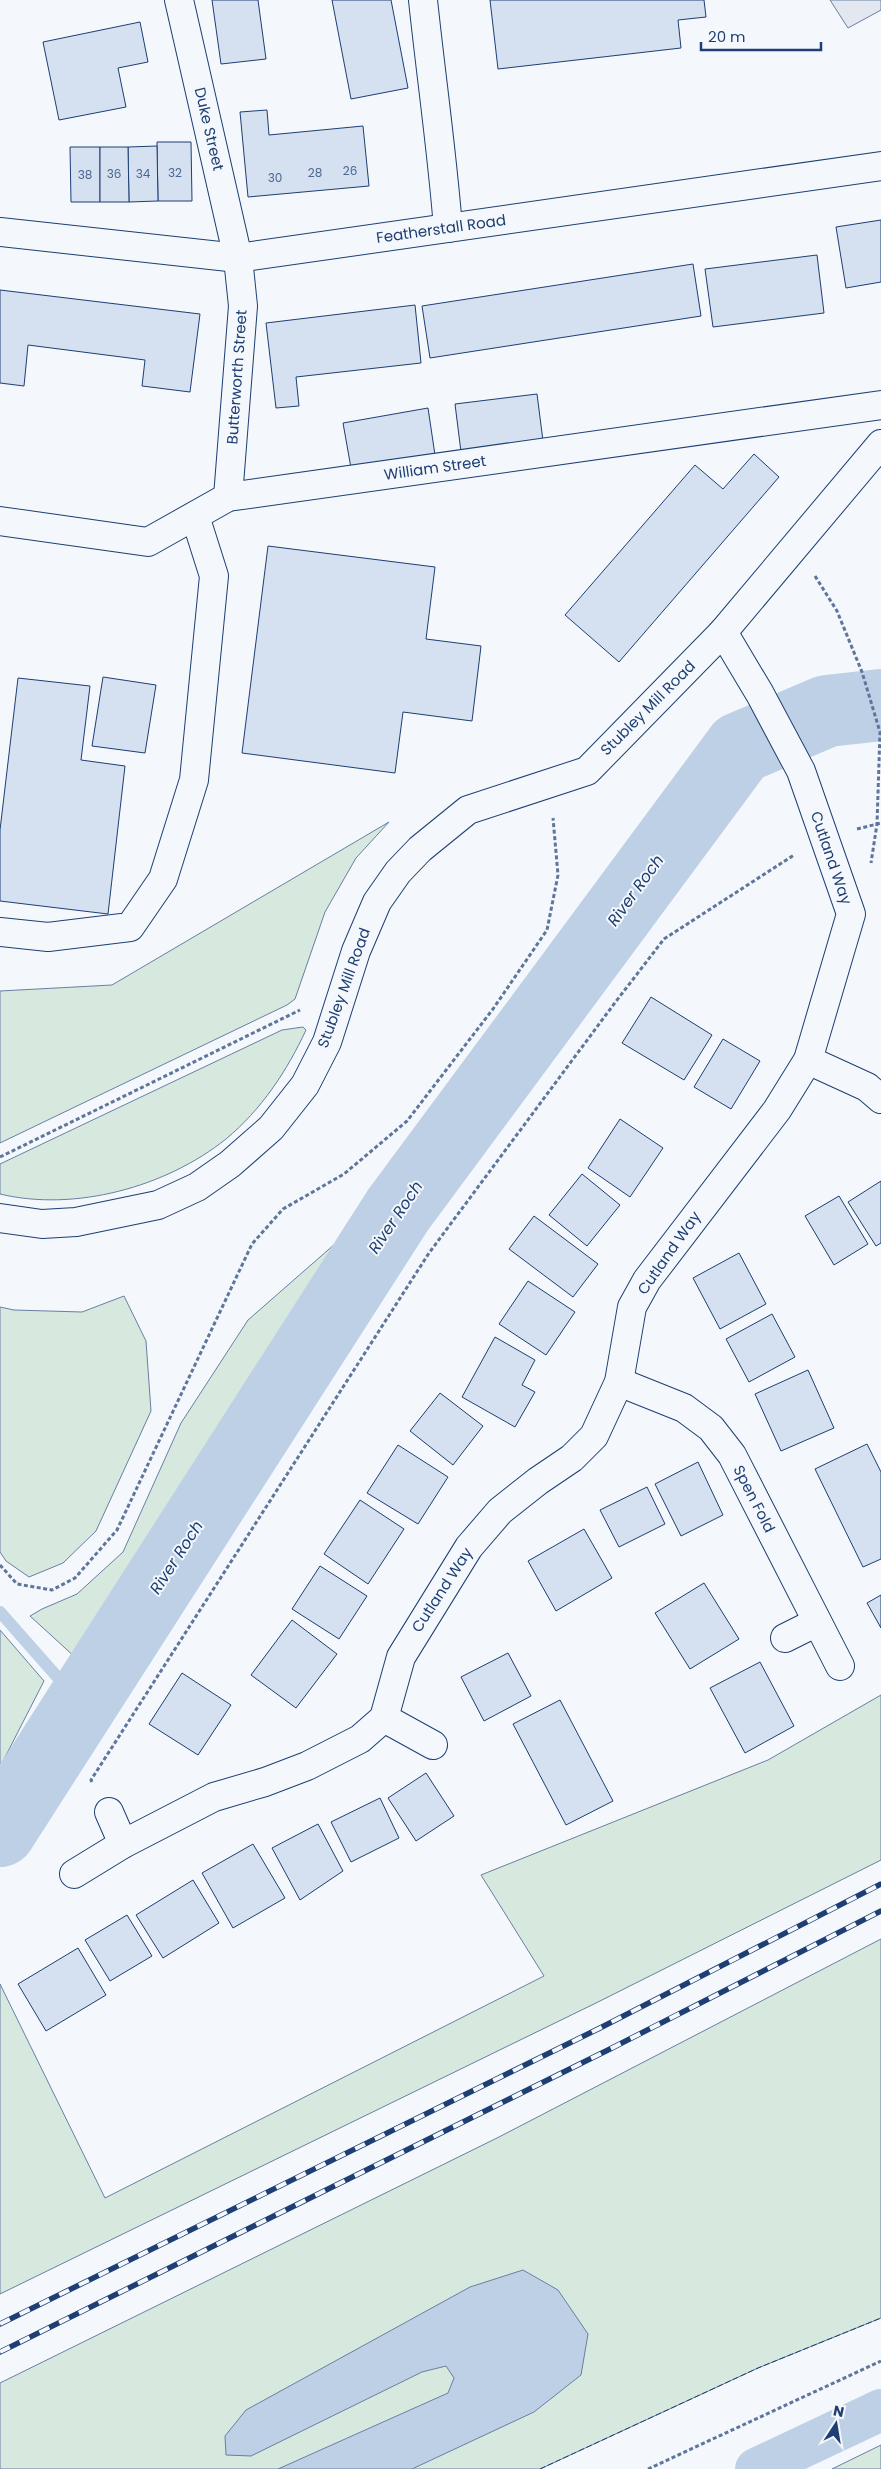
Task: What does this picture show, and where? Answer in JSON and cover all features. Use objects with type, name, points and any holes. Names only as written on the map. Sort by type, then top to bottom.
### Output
[{"type":"main road","name":"Duke Street","points":[[179,0],[238,258]]},
{"type":"main road","points":[[424,0],[432,96],[442,153],[448,228]]},
{"type":"main road","name":"Featherstall Road","points":[[0,232],[238,258],[881,166]]},
{"type":"main road","name":"Butterworth Street","points":[[228,497],[243,306],[238,258]]},
{"type":"main road","name":"William Street","points":[[0,521],[148,542],[228,497],[881,404]]},
{"type":"main road","name":"Stubley Mill Road","points":[[0,1218],[42,1224],[76,1222],[158,1205],[197,1187],[230,1164],[271,1128],[305,1085],[327,1042],[356,951],[377,902],[398,872],[420,849],[468,810],[586,770],[723,632],[881,444]]},
{"type":"main road","points":[[0,932],[48,937],[130,927],[163,878],[194,780],[214,576],[195,516]]},
{"type":"main road","name":"Cutland Way","points":[[384,1718],[401,1657],[469,1547],[500,1511],[572,1458],[594,1436],[619,1382],[632,1307],[647,1280],[777,1110],[808,1060],[851,914],[801,771],[760,694],[723,632]]},
{"type":"main road","points":[[808,1060],[867,1087],[881,1099]]},
{"type":"main road","name":"Spen Fold","points":[[619,1382],[684,1408],[712,1428],[732,1455],[840,1666]]},
{"type":"main road","points":[[785,1638],[817,1622]]},
{"type":"main road","points":[[74,1874],[123,1844],[214,1797],[265,1782],[307,1766],[360,1739],[384,1718],[433,1745]]},
{"type":"main road","points":[[109,1812],[123,1844]]},
{"type":"path","points":[[796,546],[837,611],[862,672],[880,732],[877,824],[866,898],[851,914]]},
{"type":"path","points":[[0,1565],[17,1584],[52,1590],[75,1578],[117,1530],[252,1244],[284,1209],[344,1174],[407,1121],[493,1009],[547,930],[558,875],[550,783]]},
{"type":"path","points":[[109,1812],[90,1780],[428,1253],[664,939],[785,860],[824,838]]},
{"type":"path","points":[[0,1157],[302,1009]]},
{"type":"path","points":[[648,2469],[881,2360]]},
{"type":"shaded area","points":[[830,0],[881,0],[881,10],[848,28]]},
{"type":"shaded area","points":[[389,822],[356,858],[325,912],[295,999],[287,1005],[0,1143],[0,991],[112,985]]},
{"type":"shaded area","points":[[303,1027],[306,1030],[282,1075],[262,1103],[239,1128],[202,1156],[148,1182],[119,1191],[89,1197],[59,1200],[29,1199],[0,1194],[0,1164],[282,1030]]},
{"type":"shaded area","points":[[344,1236],[357,1249],[88,1669],[30,1616],[77,1594],[123,1552],[181,1423],[248,1320]]},
{"type":"shaded area","points":[[124,1296],[146,1341],[151,1411],[96,1531],[63,1563],[29,1577],[6,1561],[0,1552],[0,1307],[14,1310],[82,1312]]},
{"type":"shaded area","points":[[0,1630],[44,1681],[0,1767]]},
{"type":"shaded area","points":[[881,1695],[881,1860],[598,2002],[0,2294],[0,1984],[105,2198],[544,1976],[481,1875],[768,1760]]},
{"type":"shaded area","points":[[881,1939],[881,2318],[758,2368],[540,2469],[0,2469],[0,2383],[499,2137]]},
{"type":"shaded area","points":[[881,2445],[881,2469],[832,2469]]},
{"type":"water","points":[[523,2270],[558,2290],[588,2334],[581,2375],[534,2412],[412,2469],[278,2469],[448,2393],[454,2378],[446,2366],[422,2372],[251,2456],[226,2455],[225,2436],[246,2410],[470,2287]]},
{"type":"building","points":[[212,0],[258,0],[266,59],[221,64]]},
{"type":"building","points":[[332,0],[391,0],[408,88],[351,99]]},
{"type":"building","points":[[490,0],[704,0],[706,17],[678,20],[681,48],[498,69]]},
{"type":"building","points":[[140,22],[148,62],[118,68],[126,107],[59,120],[43,42]]},
{"type":"building","points":[[267,110],[269,135],[363,126],[369,186],[248,197],[240,112]]},
{"type":"building","points":[[157,142],[191,142],[192,201],[158,201]]},
{"type":"building","points":[[157,146],[158,201],[129,202],[128,147]]},
{"type":"building","points":[[70,147],[100,147],[100,202],[71,202]]},
{"type":"building","points":[[100,147],[128,147],[129,202],[100,202]]},
{"type":"building","points":[[881,220],[881,282],[846,288],[836,227]]},
{"type":"building","points":[[817,255],[824,313],[713,327],[705,269]]},
{"type":"building","points":[[693,264],[701,316],[430,358],[422,306]]},
{"type":"building","points":[[0,290],[200,314],[190,392],[142,386],[145,360],[28,345],[24,386],[0,383]]},
{"type":"building","points":[[415,305],[421,363],[296,377],[299,406],[276,408],[266,323]]},
{"type":"building","points":[[537,394],[543,441],[461,452],[455,404]]},
{"type":"building","points":[[428,408],[435,455],[351,468],[343,423]]},
{"type":"building","points":[[754,454],[779,477],[619,662],[565,615],[695,465],[723,489]]},
{"type":"building","points":[[268,546],[435,567],[426,639],[481,646],[472,721],[403,712],[395,773],[242,753]]},
{"type":"building","points":[[103,677],[156,685],[145,753],[92,746]]},
{"type":"building","points":[[18,678],[90,686],[81,760],[125,766],[108,914],[0,901],[0,830]]},
{"type":"building","points":[[651,997],[712,1035],[684,1080],[622,1043]]},
{"type":"building","points":[[723,1039],[760,1061],[731,1109],[694,1087]]},
{"type":"building","points":[[620,1119],[663,1148],[630,1197],[588,1168]]},
{"type":"building","points":[[582,1174],[620,1205],[587,1246],[549,1215]]},
{"type":"building","points":[[881,1181],[881,1243],[876,1246],[848,1202]]},
{"type":"building","points":[[839,1196],[868,1244],[834,1265],[805,1216]]},
{"type":"building","points":[[534,1216],[598,1264],[573,1297],[509,1249]]},
{"type":"building","points":[[739,1253],[766,1304],[720,1329],[693,1278]]},
{"type":"building","points":[[528,1281],[575,1312],[546,1355],[499,1324]]},
{"type":"building","points":[[772,1314],[795,1357],[749,1382],[726,1339]]},
{"type":"building","points":[[495,1337],[535,1360],[522,1385],[535,1392],[515,1427],[462,1397]]},
{"type":"building","points":[[808,1370],[834,1428],[781,1451],[755,1394]]},
{"type":"building","points":[[440,1393],[483,1426],[453,1465],[410,1431]]},
{"type":"building","points":[[867,1444],[881,1472],[881,1559],[863,1567],[815,1469]]},
{"type":"building","points":[[398,1445],[448,1477],[418,1524],[367,1493]]},
{"type":"building","points":[[698,1462],[723,1515],[681,1536],[655,1484]]},
{"type":"building","points":[[647,1487],[665,1524],[619,1547],[600,1510]]},
{"type":"building","points":[[360,1500],[404,1529],[368,1584],[324,1554]]},
{"type":"building","points":[[584,1529],[612,1578],[556,1611],[528,1561]]},
{"type":"building","points":[[320,1566],[367,1596],[339,1639],[292,1609]]},
{"type":"building","points":[[704,1583],[739,1639],[690,1669],[655,1613]]},
{"type":"building","points":[[881,1595],[881,1628],[867,1603]]},
{"type":"building","points":[[292,1620],[337,1654],[296,1708],[251,1675]]},
{"type":"building","points":[[508,1653],[531,1696],[484,1721],[461,1677]]},
{"type":"building","points":[[760,1662],[794,1726],[745,1753],[710,1688]]},
{"type":"building","points":[[182,1673],[231,1705],[198,1755],[149,1724]]},
{"type":"building","points":[[560,1700],[613,1801],[566,1825],[513,1724]]},
{"type":"building","points":[[426,1773],[454,1816],[416,1841],[388,1798]]},
{"type":"building","points":[[380,1798],[399,1838],[351,1862],[331,1822]]},
{"type":"building","points":[[318,1824],[343,1871],[300,1900],[272,1848]]},
{"type":"building","points":[[253,1844],[285,1898],[233,1928],[202,1873]]},
{"type":"building","points":[[193,1880],[219,1923],[163,1958],[136,1915]]},
{"type":"building","points":[[127,1915],[152,1956],[110,1981],[85,1940]]},
{"type":"building","points":[[78,1948],[106,1995],[46,2031],[18,1984]]},
{"type":"waterway","name":"River Roch","points":[[0,1831],[398,1210],[740,748],[827,711],[881,705]]},
{"type":"waterway","points":[[0,1612],[82,1705]]},
{"type":"waterway","points":[[756,2469],[881,2410]]},
{"type":"railway","points":[[0,2324],[600,2028],[881,1884]]},
{"type":"railway","points":[[0,2352],[610,2049],[881,1911]]},
{"type":"fence","points":[[540,2469],[758,2368],[881,2318]]}]
